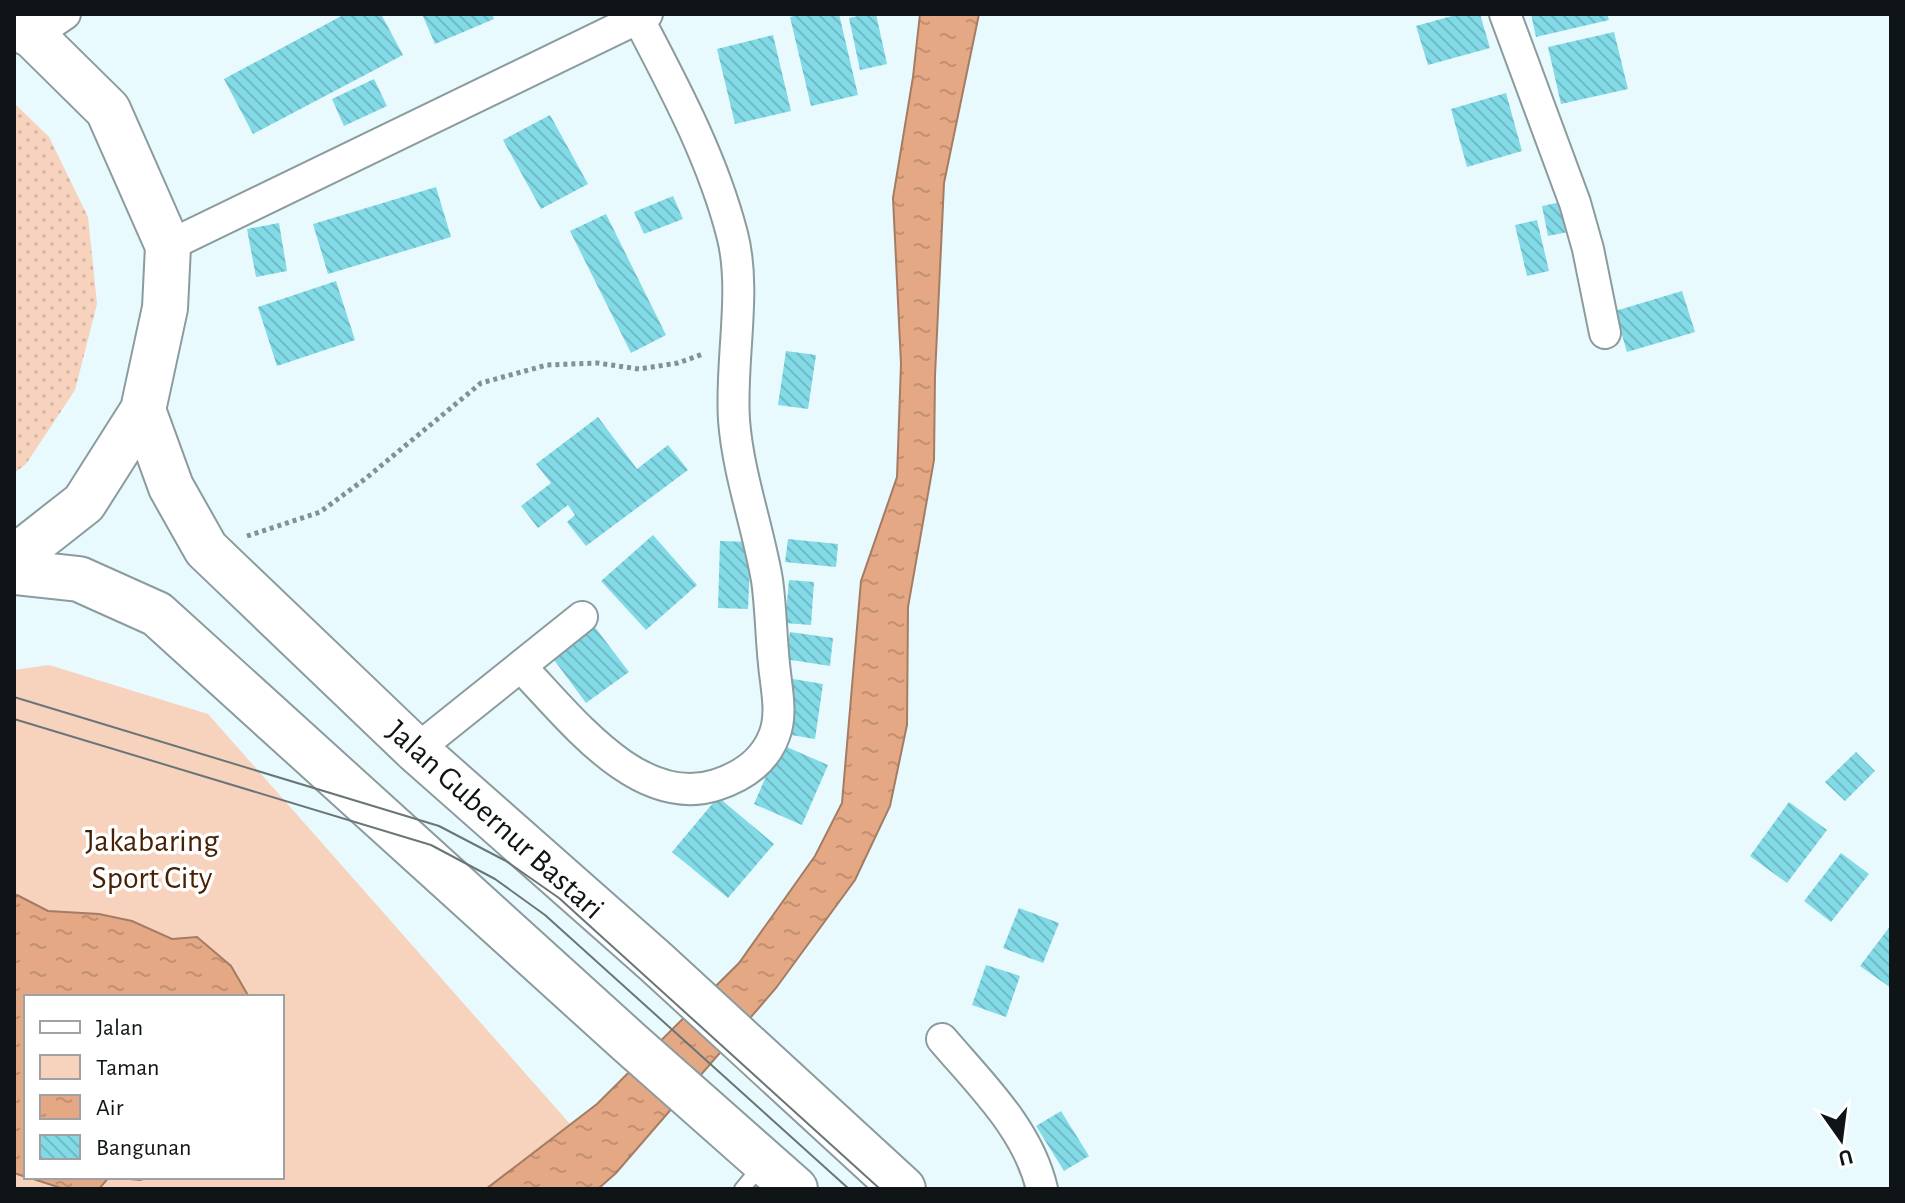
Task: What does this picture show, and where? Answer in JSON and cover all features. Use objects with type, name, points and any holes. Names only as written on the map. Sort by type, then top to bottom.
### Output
[{"type":"highway","points":[[14,558],[84,503],[143,410],[165,308],[168,246],[108,110],[37,25]]},
{"type":"highway","name":"Jalan Gubernur Bastari","points":[[143,410],[171,487],[206,549],[416,750],[656,962],[903,1189]]},
{"type":"highway","points":[[14,572],[79,579],[157,614],[713,1117],[767,1180]]},
{"type":"street","points":[[1505,14],[1575,203],[1605,333]]},
{"type":"street","points":[[168,246],[642,16],[691,120],[732,234],[738,267],[734,421],[767,580],[779,710],[774,736],[758,761],[736,779],[704,789],[666,787],[631,772],[594,742],[521,667]]},
{"type":"street","points":[[416,750],[582,617]]},
{"type":"street","points":[[942,1039],[1018,1129],[1038,1172],[1042,1189]]},
{"type":"path","points":[[206,549],[320,512],[481,383],[547,365],[597,363],[639,369],[678,363],[734,343]]},
{"type":"green space","points":[[14,103],[49,137],[88,217],[97,304],[75,390],[26,464],[14,473]]},
{"type":"green space","name":"Jakabaring Sport City","points":[[49,665],[208,714],[570,1124],[486,1189],[14,1189],[14,670]]},
{"type":"water","points":[[920,14],[979,14],[944,183],[934,460],[908,607],[907,725],[890,806],[855,880],[776,988],[616,1173],[598,1189],[486,1189],[597,1104],[739,963],[815,856],[842,803],[861,581],[897,477],[901,364],[893,198]]},
{"type":"water","points":[[17,895],[48,911],[99,914],[132,921],[172,939],[197,937],[231,966],[248,995],[24,995],[24,1176],[14,1173],[14,900]]},
{"type":"water","points":[[33,1179],[107,1179],[99,1189],[64,1189]]},
{"type":"building","points":[[345,14],[381,14],[403,55],[253,134],[224,79]]},
{"type":"building","points":[[422,14],[492,14],[494,19],[435,44]]},
{"type":"building","points":[[839,14],[858,95],[811,106],[790,17]]},
{"type":"building","points":[[876,14],[887,64],[860,70],[849,18]]},
{"type":"building","points":[[1459,14],[1480,14],[1490,48],[1428,65],[1416,26]]},
{"type":"building","points":[[1531,14],[1607,14],[1609,20],[1536,37]]},
{"type":"building","points":[[1614,32],[1628,89],[1561,104],[1548,47]]},
{"type":"building","points":[[773,35],[791,111],[735,124],[717,49]]},
{"type":"building","points":[[374,79],[387,106],[344,126],[332,99]]},
{"type":"building","points":[[1506,93],[1522,151],[1467,167],[1451,109]]},
{"type":"building","points":[[550,115],[588,184],[541,209],[503,140]]},
{"type":"building","points":[[436,187],[451,237],[328,274],[313,224]]},
{"type":"building","points":[[673,196],[683,219],[644,234],[634,212]]},
{"type":"building","points":[[1566,201],[1573,231],[1548,236],[1542,206]]},
{"type":"building","points":[[606,214],[666,335],[631,353],[570,231]]},
{"type":"building","points":[[1537,220],[1549,271],[1527,276],[1515,225]]},
{"type":"building","points":[[279,223],[287,271],[256,277],[247,229]]},
{"type":"building","points":[[336,281],[355,340],[277,366],[258,307]]},
{"type":"building","points":[[1682,291],[1695,332],[1627,352],[1615,311]]},
{"type":"building","points":[[786,351],[816,355],[808,409],[778,405]]},
{"type":"building","points":[[598,417],[637,469],[668,445],[688,470],[586,546],[567,522],[575,515],[568,505],[538,528],[521,506],[551,483],[536,464]]},
{"type":"building","points":[[653,535],[697,585],[646,630],[601,581]]},
{"type":"building","points":[[788,539],[838,544],[836,567],[785,562]]},
{"type":"building","points":[[720,541],[751,542],[748,609],[718,608]]},
{"type":"building","points":[[789,580],[814,582],[811,625],[785,623]]},
{"type":"building","points":[[591,622],[629,672],[586,703],[549,653]]},
{"type":"building","points":[[790,632],[833,638],[830,666],[785,659]]},
{"type":"building","points":[[793,679],[823,684],[815,739],[785,734]]},
{"type":"building","points":[[780,744],[828,765],[802,825],[754,804]]},
{"type":"building","points":[[1856,752],[1875,771],[1845,801],[1825,782]]},
{"type":"building","points":[[718,797],[774,844],[728,898],[672,852]]},
{"type":"building","points":[[1789,802],[1827,830],[1787,883],[1750,856]]},
{"type":"building","points":[[1841,853],[1869,874],[1831,922],[1804,901]]},
{"type":"building","points":[[1019,908],[1059,923],[1043,963],[1003,948]]},
{"type":"building","points":[[1891,925],[1891,988],[1860,966]]},
{"type":"building","points":[[986,965],[1020,976],[1006,1017],[972,1005]]},
{"type":"building","points":[[1061,1111],[1089,1156],[1064,1171],[1036,1126]]},
{"type":"tram line","points":[[14,697],[439,826],[506,861],[559,898],[880,1189]]},
{"type":"tram line","points":[[14,719],[431,845],[495,879],[545,915],[849,1189]]}]
